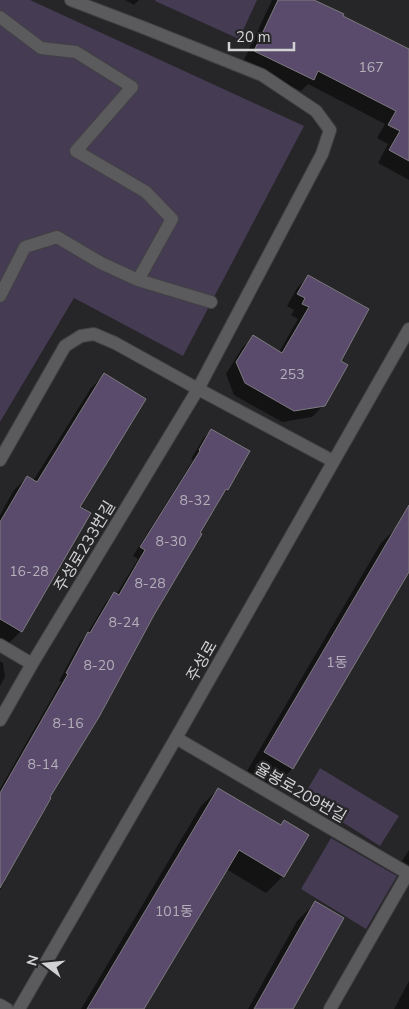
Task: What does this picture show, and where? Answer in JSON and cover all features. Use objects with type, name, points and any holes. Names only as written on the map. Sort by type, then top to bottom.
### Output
[{"type":"street","name":"주성로233번길","points":[[0,720],[198,389],[322,154],[330,130],[316,111],[262,75],[152,30],[71,0]]},
{"type":"street","points":[[0,18],[41,48],[76,52],[132,88],[76,151],[146,192],[172,219],[138,280]]},
{"type":"street","points":[[0,296],[24,247],[57,236],[101,263],[138,280],[211,302]]},
{"type":"street","name":"주성로","points":[[19,1009],[409,329]]},
{"type":"street","points":[[0,460],[65,346],[81,336],[94,334],[115,343],[333,461]]},
{"type":"street","points":[[0,645],[32,664]]},
{"type":"street","name":"율봉로209번길","points":[[176,738],[408,874]]},
{"type":"street","points":[[330,1009],[408,874]]},
{"type":"street","points":[[0,1005],[7,1009]]},
{"type":"shaded area","points":[[0,0],[30,0],[304,126],[183,356],[74,298],[0,422]]},
{"type":"shaded area","points":[[156,0],[257,0],[239,39]]},
{"type":"shaded area","points":[[320,768],[399,816],[380,846],[303,797]]},
{"type":"shaded area","points":[[331,838],[397,876],[366,929],[301,889]]},
{"type":"building","points":[[278,0],[314,0],[409,49],[409,161],[389,150],[400,131],[388,125],[396,111],[318,71],[314,80],[254,51]]},
{"type":"building","points":[[308,275],[369,309],[341,361],[348,365],[325,406],[294,411],[245,383],[236,362],[253,335],[282,353],[309,307],[302,304],[305,298],[297,294]]},
{"type":"building","points":[[104,373],[146,399],[80,507],[91,513],[22,632],[0,619],[0,522],[27,476],[37,482]]},
{"type":"building","points":[[211,429],[250,451],[228,490],[226,489],[200,533],[202,534],[154,615],[99,717],[50,797],[0,888],[0,793],[68,674],[66,673],[88,632],[90,633],[114,592],[119,595],[145,550],[140,547],[200,451]]},
{"type":"building","points":[[409,505],[409,572],[293,769],[264,752]]},
{"type":"building","points":[[218,788],[281,825],[284,820],[309,835],[284,877],[239,850],[144,1009],[87,1009]]},
{"type":"building","points":[[315,901],[344,918],[293,1009],[254,1009]]}]
